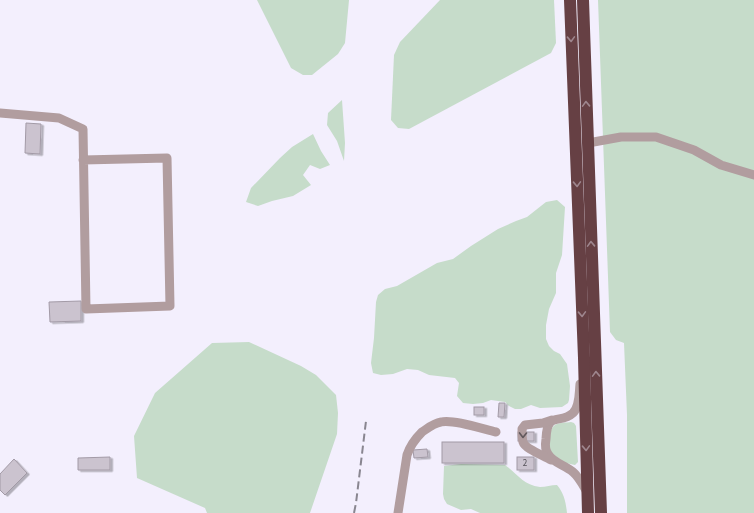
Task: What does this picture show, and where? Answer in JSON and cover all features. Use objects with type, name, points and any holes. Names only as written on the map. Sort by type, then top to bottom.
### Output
[{"type":"highway","points":[[570,0],[584,358],[588,513]]},
{"type":"highway","points":[[583,0],[601,513]]},
{"type":"lane","points":[[0,113],[59,118],[83,129],[83,160],[86,309],[170,306],[167,158],[83,160]]},
{"type":"lane","points":[[588,143],[621,137],[656,137],[694,150],[721,165],[754,175]]},
{"type":"lane","points":[[584,358],[578,403],[573,413],[543,423],[525,426],[522,429],[523,441],[526,446],[573,472],[588,492]]},
{"type":"lane","points":[[553,420],[546,429],[545,445],[547,454],[553,460]]},
{"type":"lane","points":[[398,513],[406,455],[417,437],[428,428],[440,422],[451,421],[496,432]]},
{"type":"green space","points":[[257,0],[349,0],[345,43],[338,54],[312,75],[303,75],[291,68]]},
{"type":"green space","points":[[440,0],[554,0],[556,43],[551,53],[409,129],[398,128],[391,120],[394,55],[400,42]]},
{"type":"green space","points":[[598,0],[754,0],[754,513],[627,513],[627,415],[624,343],[616,340],[610,332]]},
{"type":"green space","points":[[342,100],[345,143],[344,161],[337,141],[327,125],[328,113]]},
{"type":"green space","points":[[313,134],[330,165],[320,169],[310,165],[303,175],[311,185],[293,196],[258,206],[246,202],[251,188],[280,158],[292,147]]},
{"type":"green space","points":[[557,200],[565,207],[562,255],[556,273],[556,293],[549,309],[546,325],[546,339],[549,346],[560,354],[567,364],[570,386],[568,403],[562,407],[540,408],[531,405],[521,409],[515,409],[505,402],[491,400],[483,403],[463,403],[457,396],[459,383],[455,378],[429,375],[418,370],[407,369],[393,374],[381,375],[373,373],[371,363],[376,302],[378,295],[385,289],[397,286],[437,263],[453,259],[498,229],[527,217],[546,202]]},
{"type":"green space","points":[[249,342],[301,366],[316,375],[336,395],[338,413],[337,434],[310,513],[207,513],[205,508],[137,478],[134,436],[155,393],[212,343]]},
{"type":"green space","points":[[571,422],[576,426],[578,462],[575,465],[556,459],[552,455],[549,443],[551,430],[555,425],[559,423]]},
{"type":"green space","points":[[461,464],[505,465],[525,482],[534,486],[540,487],[557,485],[564,498],[567,513],[480,513],[471,509],[461,510],[447,504],[443,494],[444,466]]},
{"type":"building","points":[[26,123],[41,124],[40,154],[25,153]]},
{"type":"building","points":[[81,301],[81,321],[50,322],[49,302]]},
{"type":"building","points":[[499,403],[505,403],[504,417],[498,417]]},
{"type":"building","points":[[474,407],[484,407],[484,415],[474,415]]},
{"type":"building","points":[[518,432],[534,432],[534,441],[518,441]]},
{"type":"building","points":[[442,442],[504,442],[504,463],[442,463]]},
{"type":"building","points":[[427,449],[428,457],[414,458],[413,450]]},
{"type":"building","points":[[110,457],[110,470],[78,470],[78,458]]},
{"type":"building","points":[[517,457],[534,457],[534,470],[517,470]]},
{"type":"building","points":[[14,459],[27,473],[5,495],[0,490],[0,474]]},
{"type":"railway","points":[[354,513],[366,421]]}]
